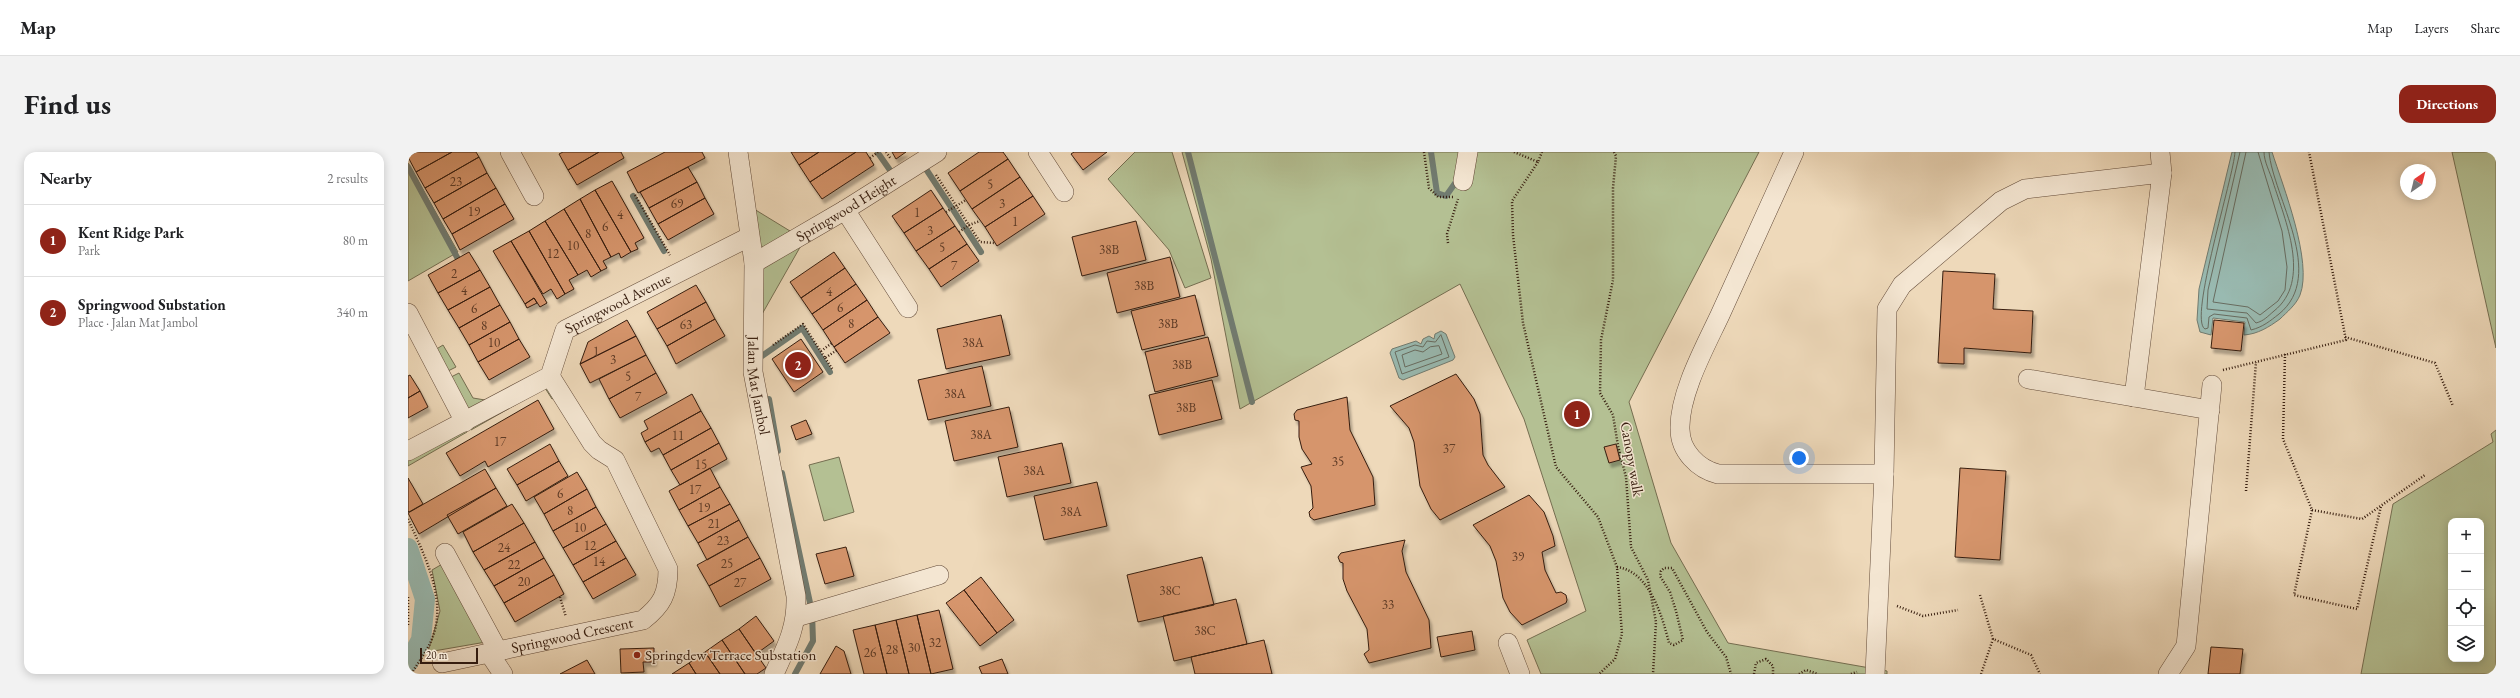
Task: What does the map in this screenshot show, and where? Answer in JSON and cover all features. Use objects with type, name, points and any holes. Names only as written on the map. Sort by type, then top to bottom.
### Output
[{"type":"street","points":[[510,152],[534,196]]},
{"type":"street","name":"Jalan Mat Jambol","points":[[738,152],[754,263],[753,372],[796,596],[797,617],[790,639],[774,674]]},
{"type":"street","points":[[1038,152],[1064,192]]},
{"type":"street","points":[[1462,187],[1468,152]]},
{"type":"street","points":[[1794,152],[1704,350],[1683,402],[1680,430],[1685,448],[1697,465],[1718,474],[1884,474]]},
{"type":"street","points":[[2134,397],[2162,173],[2160,152]]},
{"type":"street","name":"Springwood Height","points":[[754,263],[934,160]]},
{"type":"street","points":[[1875,674],[1884,474],[1887,309],[1902,286],[2001,201],[2014,194],[2025,189],[2162,173]]},
{"type":"street","points":[[845,210],[908,308]]},
{"type":"street","name":"Springwood Avenue","points":[[550,376],[565,330],[750,237]]},
{"type":"street","points":[[408,313],[465,422]]},
{"type":"street","points":[[408,451],[550,376]]},
{"type":"street","name":"Springwood Crescent","points":[[442,663],[643,620],[660,607],[668,583],[668,569],[615,460],[599,450],[592,442],[550,376]]},
{"type":"street","points":[[2028,379],[2210,410]]},
{"type":"street","points":[[2168,674],[2186,646],[2212,385]]},
{"type":"street","name":"Springwood Crescent","points":[[445,553],[494,652]]},
{"type":"street","points":[[797,617],[939,576]]},
{"type":"street","points":[[1508,643],[1520,674]]},
{"type":"street","points":[[494,652],[503,674]]},
{"type":"path","points":[[870,158],[878,152]]},
{"type":"path","points":[[1424,152],[1429,188],[1438,197],[1453,197]]},
{"type":"path","points":[[1514,152],[1538,162]]},
{"type":"path","points":[[1542,152],[1538,162],[1512,201],[1513,235],[1523,322],[1556,467],[1598,517],[1617,566],[1622,634],[1615,659],[1599,674]]},
{"type":"path","name":"Canopy walk","points":[[1614,152],[1616,156],[1613,188],[1613,280],[1601,340],[1600,394],[1613,415],[1626,477],[1631,547],[1648,580],[1656,622],[1653,674]]},
{"type":"path","points":[[2212,385],[2214,372],[2346,340],[2309,152]]},
{"type":"path","points":[[934,160],[956,204],[980,242],[995,243]]},
{"type":"path","points":[[1448,243],[1447,234],[1462,187]]},
{"type":"path","points":[[635,195],[669,252]]},
{"type":"path","points":[[946,212],[956,204],[966,200]]},
{"type":"path","points":[[959,232],[969,225],[980,221]]},
{"type":"path","points":[[772,346],[803,324],[833,370]]},
{"type":"path","points":[[2345,337],[2435,363],[2453,406]]},
{"type":"path","points":[[821,351],[832,343]]},
{"type":"path","points":[[825,358],[836,350]]},
{"type":"path","points":[[2285,354],[2283,438],[2312,510],[2294,594],[2357,609],[2382,506]]},
{"type":"path","points":[[2246,491],[2256,362]]},
{"type":"path","points":[[2312,510],[2362,519],[2425,475]]},
{"type":"path","points":[[408,519],[428,565],[438,610],[432,639],[412,674]]},
{"type":"path","points":[[1617,566],[1625,568],[1640,577],[1656,604],[1669,643],[1674,645],[1683,640],[1676,611],[1660,573],[1664,568],[1672,568],[1707,632],[1726,657],[1731,674]]},
{"type":"path","points":[[560,596],[568,624]]},
{"type":"path","points":[[1980,596],[1993,639],[1981,674]]},
{"type":"path","points":[[408,597],[408,624]]},
{"type":"path","points":[[1878,598],[1923,616],[1958,610]]},
{"type":"path","points":[[1993,639],[2031,655],[2040,674]]},
{"type":"path","points":[[1754,674],[1756,663],[1766,659],[1774,666],[1773,674]]},
{"type":"path","points":[[1799,674],[1806,670],[1818,674]]},
{"type":"green space","points":[[1135,152],[1172,152],[1211,278],[1185,288],[1169,250],[1108,179]]},
{"type":"green space","points":[[1182,152],[1759,152],[1629,402],[1671,543],[1728,643],[1887,671],[1887,674],[1541,674],[1527,640],[1586,611],[1524,419],[1460,284],[1240,409],[1211,259]]},
{"type":"green space","points":[[2452,152],[2496,152],[2496,348]]},
{"type":"green space","points":[[408,163],[458,252],[408,281]]},
{"type":"green space","points":[[754,209],[790,231],[760,250]]},
{"type":"green space","points":[[803,242],[761,316],[762,267]]},
{"type":"green space","points":[[443,345],[456,367],[440,375],[422,358]]},
{"type":"green space","points":[[459,373],[473,398],[485,400],[461,414],[443,381]]},
{"type":"green space","points":[[547,381],[556,397],[552,399],[545,388],[471,430],[468,425]]},
{"type":"green space","points":[[466,426],[464,428],[467,432],[408,466],[408,459]]},
{"type":"green space","points":[[2496,430],[2496,674],[2361,674],[2393,504],[2493,442],[2491,434]]},
{"type":"green space","points":[[839,457],[854,512],[824,521],[809,465]]},
{"type":"green space","points":[[444,563],[486,642],[428,652],[440,611],[432,570]]},
{"type":"water","points":[[2232,152],[2272,152],[2289,203],[2300,244],[2303,264],[2303,281],[2300,295],[2291,308],[2280,319],[2259,332],[2244,335],[2245,322],[2213,318],[2211,335],[2200,332],[2197,320],[2199,289]]},
{"type":"water","points":[[1441,331],[1446,334],[1455,357],[1453,360],[1403,380],[1399,378],[1390,353],[1392,349],[1416,341],[1421,344],[1423,339],[1429,336],[1434,339],[1435,334]]},
{"type":"building","points":[[416,152],[452,152],[416,172],[408,157]]},
{"type":"building","points":[[452,152],[476,152],[479,157],[425,188],[416,172]]},
{"type":"building","points":[[563,152],[599,152],[568,170],[559,154]]},
{"type":"building","points":[[599,152],[621,152],[624,158],[577,185],[568,170]]},
{"type":"building","points":[[665,152],[702,152],[705,158],[638,193],[627,172]]},
{"type":"building","points":[[791,152],[819,152],[799,165]]},
{"type":"building","points":[[819,152],[856,152],[810,182],[799,165]]},
{"type":"building","points":[[856,152],[866,152],[874,165],[822,199],[810,182]]},
{"type":"building","points":[[892,152],[906,152],[896,159]]},
{"type":"building","points":[[979,152],[1003,152],[1008,159],[960,191],[948,173]]},
{"type":"building","points":[[1074,152],[1107,152],[1083,170],[1071,154]]},
{"type":"building","points":[[479,157],[487,173],[434,203],[425,188]]},
{"type":"building","points":[[1008,159],[1020,177],[972,209],[960,191]]},
{"type":"building","points":[[688,167],[697,182],[649,208],[640,192]]},
{"type":"building","points":[[487,173],[496,188],[443,219],[434,203]]},
{"type":"building","points":[[1020,177],[1033,196],[985,227],[972,209]]},
{"type":"building","points":[[612,181],[644,238],[635,243],[638,249],[631,252],[595,190]]},
{"type":"building","points":[[697,182],[705,198],[658,224],[649,208]]},
{"type":"building","points":[[496,188],[505,204],[452,234],[443,219]]},
{"type":"building","points":[[595,190],[631,252],[621,258],[619,253],[611,257],[580,199]]},
{"type":"building","points":[[931,190],[943,208],[904,233],[892,216]]},
{"type":"building","points":[[1033,196],[1045,214],[997,246],[985,227]]},
{"type":"building","points":[[705,198],[714,214],[668,240],[658,224]]},
{"type":"building","points":[[580,199],[611,257],[603,261],[607,268],[601,271],[564,209]]},
{"type":"building","points":[[505,204],[514,219],[460,250],[452,234]]},
{"type":"building","points":[[943,208],[955,226],[916,251],[904,233]]},
{"type":"building","points":[[564,209],[601,271],[591,277],[587,270],[578,275],[545,221]]},
{"type":"building","points":[[545,221],[578,275],[569,280],[574,289],[565,294],[529,231]]},
{"type":"building","points":[[1136,221],[1146,260],[1082,276],[1072,237]]},
{"type":"building","points":[[955,226],[967,244],[929,269],[916,251]]},
{"type":"building","points":[[529,231],[565,294],[557,299],[551,289],[543,294],[511,241]]},
{"type":"building","points":[[511,241],[547,303],[540,307],[534,298],[525,304],[493,251]]},
{"type":"building","points":[[967,244],[979,261],[941,287],[929,269]]},
{"type":"building","points":[[469,252],[480,270],[438,293],[428,275]]},
{"type":"building","points":[[834,252],[845,268],[801,298],[790,282]]},
{"type":"building","points":[[1170,257],[1180,297],[1117,313],[1107,273]]},
{"type":"building","points":[[845,268],[856,284],[812,314],[801,298]]},
{"type":"building","points":[[480,270],[490,287],[448,310],[438,293]]},
{"type":"building","points":[[1943,271],[1995,274],[1993,309],[2033,311],[2031,353],[1964,348],[1964,364],[1938,363]]},
{"type":"building","points":[[856,284],[867,300],[823,330],[812,314]]},
{"type":"building","points":[[696,285],[706,302],[657,329],[647,312]]},
{"type":"building","points":[[490,287],[500,305],[459,328],[448,310]]},
{"type":"building","points":[[1195,295],[1205,335],[1142,350],[1131,311]]},
{"type":"building","points":[[534,298],[537,303],[527,308],[525,304]]},
{"type":"building","points":[[867,300],[878,317],[834,347],[823,330]]},
{"type":"building","points":[[706,302],[715,319],[667,346],[657,329]]},
{"type":"building","points":[[500,305],[510,322],[469,345],[459,328]]},
{"type":"building","points":[[1001,315],[1010,355],[946,369],[937,329]]},
{"type":"building","points":[[878,317],[890,333],[845,363],[834,347]]},
{"type":"building","points":[[715,319],[725,336],[676,364],[667,346]]},
{"type":"building","points":[[627,320],[636,336],[580,364],[588,342]]},
{"type":"building","points":[[2214,320],[2244,323],[2241,351],[2211,348]]},
{"type":"building","points":[[510,322],[519,339],[478,362],[469,345]]},
{"type":"building","points":[[636,336],[646,355],[590,383],[580,364]]},
{"type":"building","points":[[1208,337],[1218,376],[1155,392],[1145,352]]},
{"type":"building","points":[[519,339],[530,357],[489,380],[478,362]]},
{"type":"building","points":[[801,339],[823,372],[794,392],[772,359]]},
{"type":"building","points":[[646,355],[656,373],[609,399],[599,379]]},
{"type":"building","points":[[982,366],[991,406],[928,420],[918,380]]},
{"type":"building","points":[[656,373],[667,393],[620,418],[609,399]]},
{"type":"building","points":[[1456,374],[1474,399],[1480,414],[1483,455],[1488,465],[1505,487],[1440,520],[1431,509],[1420,486],[1414,442],[1409,428],[1390,406]]},
{"type":"building","points":[[410,375],[420,391],[408,398],[408,376]]},
{"type":"building","points":[[1212,380],[1222,419],[1159,435],[1149,395]]},
{"type":"building","points":[[420,391],[428,407],[408,418],[408,398]]},
{"type":"building","points":[[692,394],[701,411],[645,442],[641,433],[648,429],[644,421]]},
{"type":"building","points":[[1347,397],[1350,430],[1373,477],[1375,505],[1314,520],[1310,517],[1309,512],[1313,508],[1311,486],[1301,467],[1312,464],[1302,449],[1299,437],[1299,421],[1295,420],[1294,414],[1297,410]]},
{"type":"building","points":[[538,400],[554,429],[488,467],[485,461],[460,476],[446,453]]},
{"type":"building","points":[[1009,407],[1018,447],[954,461],[945,421]]},
{"type":"building","points":[[701,411],[711,428],[663,455],[659,448],[651,452],[645,442]]},
{"type":"building","points":[[806,420],[812,434],[796,440],[791,426]]},
{"type":"building","points":[[711,428],[719,443],[671,470],[663,455]]},
{"type":"building","points":[[719,443],[727,459],[680,485],[671,470]]},
{"type":"building","points":[[1062,443],[1071,483],[1007,497],[998,457]]},
{"type":"building","points":[[550,444],[559,461],[517,485],[507,469]]},
{"type":"building","points":[[1616,444],[1620,460],[1609,463],[1604,447]]},
{"type":"building","points":[[559,461],[568,476],[526,501],[517,485]]},
{"type":"building","points":[[710,468],[720,487],[679,510],[669,491]]},
{"type":"building","points":[[1960,468],[2006,471],[2000,560],[1955,557]]},
{"type":"building","points":[[485,469],[496,488],[419,534],[408,513]]},
{"type":"building","points":[[577,472],[587,489],[544,514],[534,497]]},
{"type":"building","points":[[408,478],[423,504],[409,512],[408,511]]},
{"type":"building","points":[[1097,482],[1107,526],[1044,540],[1034,496]]},
{"type":"building","points":[[720,487],[730,504],[688,526],[679,510]]},
{"type":"building","points":[[496,488],[507,506],[458,534],[447,515]]},
{"type":"building","points":[[587,489],[596,507],[553,531],[544,514]]},
{"type":"building","points":[[1529,495],[1544,512],[1553,536],[1555,546],[1542,552],[1545,570],[1556,593],[1561,592],[1566,595],[1567,600],[1566,603],[1522,625],[1510,612],[1503,598],[1496,561],[1490,546],[1473,525]]},
{"type":"building","points":[[512,504],[524,523],[473,552],[463,532]]},
{"type":"building","points":[[730,504],[739,520],[698,543],[688,526]]},
{"type":"building","points":[[596,507],[606,524],[563,548],[553,531]]},
{"type":"building","points":[[739,520],[748,537],[707,560],[698,543]]},
{"type":"building","points":[[524,523],[535,542],[484,570],[473,552]]},
{"type":"building","points":[[606,524],[616,541],[573,565],[563,548]]},
{"type":"building","points":[[748,537],[760,558],[709,586],[697,565]]},
{"type":"building","points":[[1405,540],[1402,551],[1406,572],[1429,620],[1431,648],[1369,663],[1364,654],[1369,650],[1367,629],[1347,591],[1343,579],[1343,563],[1340,562],[1338,557],[1341,553]]},
{"type":"building","points":[[616,541],[626,558],[583,582],[573,565]]},
{"type":"building","points":[[535,542],[544,558],[494,586],[484,570]]},
{"type":"building","points":[[846,547],[854,576],[825,584],[816,554]]},
{"type":"building","points":[[1202,557],[1214,605],[1138,622],[1127,575]]},
{"type":"building","points":[[544,558],[554,575],[504,603],[494,586]]},
{"type":"building","points":[[626,558],[636,575],[593,599],[583,582]]},
{"type":"building","points":[[760,558],[771,579],[720,607],[709,586]]},
{"type":"building","points":[[554,575],[564,594],[515,622],[504,603]]},
{"type":"building","points":[[981,577],[1014,620],[997,633],[964,590]]},
{"type":"building","points":[[964,590],[997,633],[980,646],[946,603]]},
{"type":"building","points":[[1236,599],[1247,644],[1174,661],[1163,616]]},
{"type":"building","points":[[939,610],[953,669],[931,674],[917,615]]},
{"type":"building","points":[[917,615],[931,674],[909,674],[896,620]]},
{"type":"building","points":[[756,616],[774,641],[756,654],[739,629]]},
{"type":"building","points":[[896,620],[909,674],[887,674],[875,625]]},
{"type":"building","points":[[875,625],[887,674],[864,674],[853,630]]},
{"type":"building","points":[[739,629],[766,668],[757,674],[745,674],[722,640]]},
{"type":"building","points":[[1472,631],[1475,650],[1441,657],[1437,637]]},
{"type":"building","points":[[722,640],[745,674],[720,674],[705,652]]},
{"type":"building","points":[[1264,640],[1272,674],[1195,674],[1191,657]]},
{"type":"building","points":[[836,646],[844,651],[851,674],[820,674]]},
{"type":"building","points":[[2211,647],[2243,649],[2240,674],[2208,674]]},
{"type":"building","name":"Springdew Terrace Substation","points":[[654,648],[654,662],[643,662],[644,672],[621,673],[620,649]]},
{"type":"building","points":[[705,652],[720,674],[696,674],[689,663]]},
{"type":"building","points":[[1002,659],[1008,674],[982,674],[979,667]]},
{"type":"building","points":[[587,660],[595,674],[560,674]]},
{"type":"building","points":[[689,663],[696,674],[672,674]]},
{"type":"waterway","points":[[1188,152],[1252,402]]},
{"type":"waterway","points":[[1431,152],[1437,193],[1446,196],[1458,179]]},
{"type":"waterway","points":[[878,153],[892,173]]},
{"type":"waterway","points":[[924,166],[951,207]]},
{"type":"waterway","points":[[408,167],[458,259]]},
{"type":"waterway","points":[[633,196],[664,251]]},
{"type":"waterway","points":[[952,208],[964,227]]},
{"type":"waterway","points":[[966,229],[981,252]]},
{"type":"waterway","points":[[762,356],[802,328],[830,372]]},
{"type":"waterway","points":[[769,399],[778,451]]},
{"type":"waterway","points":[[782,473],[812,612],[813,641],[795,674]]},
{"type":"waterway","points":[[408,548],[425,599],[421,640],[408,663]]},
{"type":"place","name":"Springwood Substation","points":[[798,365]]},
{"type":"place","name":"Kent Ridge Park","points":[[1577,414]]},
{"type":"place","name":"Springdew Terrace Substation","points":[[637,655]]}]
